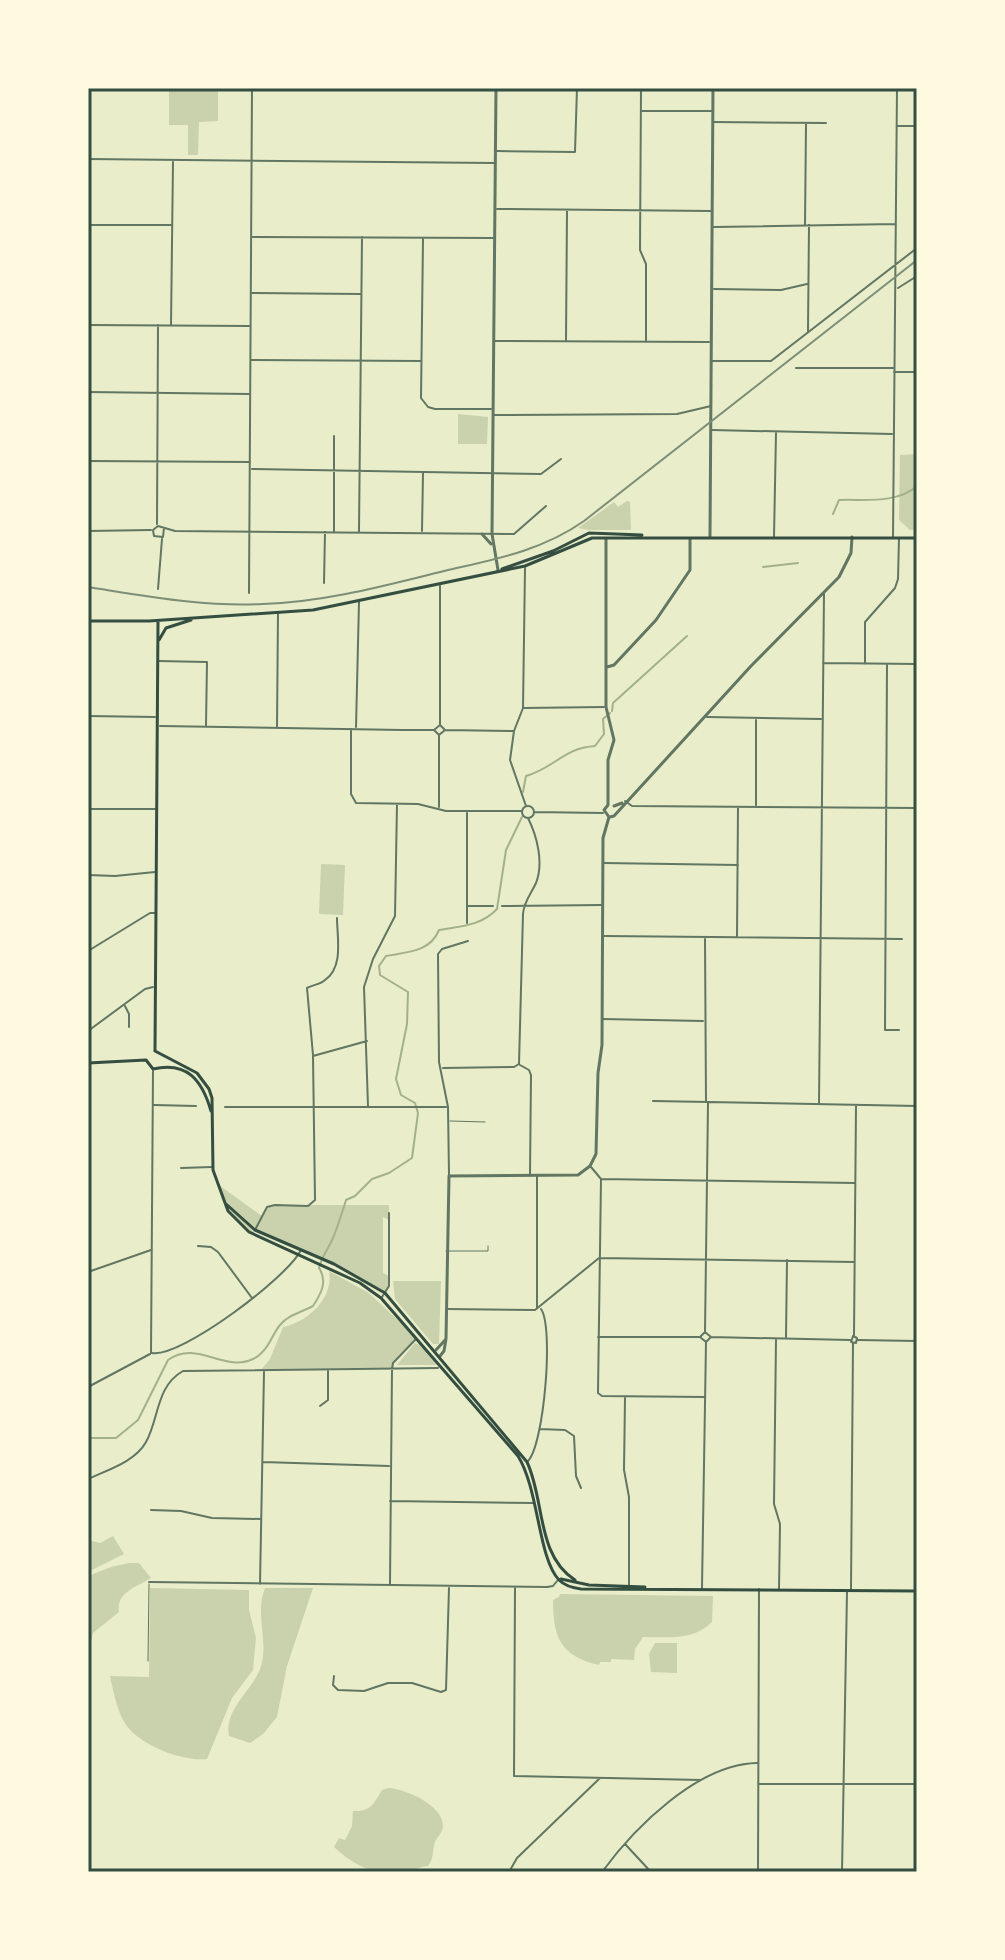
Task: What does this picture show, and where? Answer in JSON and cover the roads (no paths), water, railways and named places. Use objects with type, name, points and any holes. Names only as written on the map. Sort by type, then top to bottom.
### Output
[{"type":"main road","points":[[498,570],[553,551],[589,533],[620,532],[653,536]]},
{"type":"main road","points":[[88,621],[195,619],[278,613],[359,602],[525,566],[587,539],[606,537],[917,538]]},
{"type":"main road","points":[[158,643],[166,628],[195,619]]},
{"type":"main road","points":[[158,621],[156,986],[148,1065],[153,1069],[175,1067],[197,1080],[203,1087],[212,1115]]},
{"type":"main road","points":[[88,1063],[150,1055],[189,1068],[203,1080],[212,1098],[212,1167],[224,1201],[254,1232],[385,1293],[436,1350],[438,1358],[518,1456],[538,1502],[549,1561],[558,1579],[572,1588],[917,1591]]},
{"type":"main road","points":[[161,1066],[163,1057]]},
{"type":"main road","points":[[333,1267],[381,1298],[438,1358],[527,1462],[558,1579]]},
{"type":"main road","points":[[431,1354],[436,1350]]},
{"type":"main road","points":[[554,1562],[575,1580]]},
{"type":"main road","points":[[558,1579],[589,1585],[656,1588]]},
{"type":"street","points":[[249,593],[252,88]]},
{"type":"street","points":[[496,88],[492,534],[498,570]]},
{"type":"street","points":[[496,151],[575,152],[577,88]]},
{"type":"street","points":[[641,88],[640,250],[646,272],[646,342]]},
{"type":"street","points":[[710,537],[713,88]]},
{"type":"street","points":[[893,538],[897,88]]},
{"type":"street","points":[[641,111],[713,111]]},
{"type":"street","points":[[713,122],[826,123]]},
{"type":"street","points":[[806,123],[808,332]]},
{"type":"street","points":[[897,126],[917,126]]},
{"type":"street","points":[[88,159],[495,163]]},
{"type":"street","points":[[171,325],[173,161]]},
{"type":"street","points":[[495,209],[712,211]]},
{"type":"street","points":[[566,341],[567,210]]},
{"type":"street","points":[[712,227],[897,224]]},
{"type":"street","points":[[88,225],[172,225]]},
{"type":"street","points":[[251,237],[495,238]]},
{"type":"street","points":[[359,532],[362,237]]},
{"type":"street","points":[[423,238],[421,398],[428,407],[493,409]]},
{"type":"street","points":[[711,361],[771,361],[917,248]]},
{"type":"street","points":[[897,289],[917,276]]},
{"type":"street","points":[[712,289],[781,290],[809,284]]},
{"type":"street","points":[[251,293],[362,294]]},
{"type":"street","points":[[88,325],[250,326]]},
{"type":"street","points":[[158,325],[158,589]]},
{"type":"street","points":[[494,341],[711,342]]},
{"type":"street","points":[[250,360],[422,361]]},
{"type":"street","points":[[796,368],[917,372]]},
{"type":"street","points":[[88,392],[250,394]]},
{"type":"street","points":[[493,415],[677,414],[712,406]]},
{"type":"street","points":[[712,430],[893,434]]},
{"type":"street","points":[[774,537],[776,432]]},
{"type":"street","points":[[334,436],[334,532]]},
{"type":"street","points":[[250,469],[541,474],[561,459]]},
{"type":"street","points":[[88,461],[250,462]]},
{"type":"street","points":[[421,532],[423,472]]},
{"type":"street","points":[[88,531],[514,534],[546,506]]},
{"type":"street","points":[[157,530],[163,536]]},
{"type":"street","points":[[157,530],[163,536]]},
{"type":"street","points":[[163,536],[175,531]]},
{"type":"street","points":[[324,583],[325,532]]},
{"type":"street","points":[[482,534],[493,547]]},
{"type":"street","points":[[160,546],[163,536]]},
{"type":"street","points":[[534,812],[596,815],[604,813],[608,805],[608,760],[614,740],[606,709],[606,537]]},
{"type":"street","points":[[607,667],[614,665],[649,629],[687,573],[690,537]]},
{"type":"street","points":[[609,817],[614,816],[615,809],[846,568],[852,537]]},
{"type":"street","points":[[865,664],[865,622],[895,588],[899,538]]},
{"type":"street","points":[[525,566],[523,708],[514,731],[510,760],[526,806]]},
{"type":"street","points":[[440,582],[440,725],[445,730]]},
{"type":"street","points":[[819,1104],[824,591]]},
{"type":"street","points":[[815,601],[823,605]]},
{"type":"street","points":[[356,728],[359,602]]},
{"type":"street","points":[[277,728],[278,613]]},
{"type":"street","points":[[158,661],[207,662],[206,727]]},
{"type":"street","points":[[823,663],[917,664]]},
{"type":"street","points":[[887,664],[885,1030],[899,1030]]},
{"type":"street","points":[[523,708],[606,709]]},
{"type":"street","points":[[88,716],[157,717]]},
{"type":"street","points":[[704,716],[822,719]]},
{"type":"street","points":[[756,718],[756,807]]},
{"type":"street","points":[[158,726],[434,730],[440,725]]},
{"type":"street","points":[[351,728],[351,794],[353,800],[361,804],[418,804],[467,812],[522,811]]},
{"type":"street","points":[[434,730],[439,735],[439,809]]},
{"type":"street","points":[[439,735],[445,730],[514,731]]},
{"type":"street","points":[[625,801],[631,806],[917,808]]},
{"type":"street","points":[[368,1106],[364,987],[373,959],[395,916],[397,804]]},
{"type":"street","points":[[608,805],[615,809]]},
{"type":"street","points":[[522,811],[526,806]]},
{"type":"street","points":[[526,806],[531,806],[534,812]]},
{"type":"street","points":[[737,938],[738,807]]},
{"type":"street","points":[[88,809],[157,809]]},
{"type":"street","points":[[519,1064],[523,905],[539,873],[535,833],[522,811]]},
{"type":"street","points":[[467,812],[467,923]]},
{"type":"street","points":[[528,818],[534,812]]},
{"type":"street","points":[[604,813],[609,817]]},
{"type":"street","points":[[450,1175],[578,1175],[590,1166],[596,1154],[602,1019],[603,838],[609,817]]},
{"type":"street","points":[[603,863],[738,865]]},
{"type":"street","points":[[88,875],[115,876],[156,871]]},
{"type":"street","points":[[502,906],[603,905]]},
{"type":"street","points":[[467,906],[493,906]]},
{"type":"street","points":[[88,951],[150,913],[157,913]]},
{"type":"street","points":[[254,1232],[267,1207],[308,1206],[314,1203],[313,1056],[307,988],[326,980],[334,967],[339,952],[337,918]]},
{"type":"street","points":[[603,936],[902,939]]},
{"type":"street","points":[[700,1337],[705,1332],[707,1259],[705,937]]},
{"type":"street","points":[[438,1358],[444,1351],[446,1339],[450,1175],[448,1107],[439,1062],[438,952],[468,941]]},
{"type":"street","points":[[88,1031],[145,989],[156,986]]},
{"type":"street","points":[[124,1004],[129,1014],[129,1027]]},
{"type":"street","points":[[602,1019],[704,1021]]},
{"type":"street","points":[[313,1056],[368,1041]]},
{"type":"street","points":[[442,1068],[514,1067],[519,1064]]},
{"type":"street","points":[[519,1064],[531,1075],[530,1175]]},
{"type":"street","points":[[151,1353],[153,1069]]},
{"type":"street","points":[[653,1101],[917,1106]]},
{"type":"street","points":[[153,1104],[196,1106]]},
{"type":"street","points":[[842,1872],[856,1105]]},
{"type":"street","points":[[225,1107],[448,1107]]},
{"type":"street","points":[[590,1166],[601,1179],[855,1183]]},
{"type":"street","points":[[181,1168],[212,1167]]},
{"type":"street","points":[[527,1462],[534,1452],[546,1394],[546,1318],[539,1308],[537,1175]]},
{"type":"street","points":[[601,1179],[599,1395],[705,1397]]},
{"type":"street","points":[[381,1298],[389,1286],[389,1213]]},
{"type":"street","points":[[206,1240],[206,1246]]},
{"type":"street","points":[[198,1246],[218,1252],[252,1298]]},
{"type":"street","points":[[88,1272],[152,1250]]},
{"type":"street","points":[[88,1387],[151,1353],[170,1352],[195,1339],[252,1298],[300,1252]]},
{"type":"street","points":[[446,1309],[539,1308],[599,1258],[854,1262]]},
{"type":"street","points":[[786,1338],[787,1260]]},
{"type":"street","points":[[705,1332],[711,1337],[917,1341]]},
{"type":"street","points":[[390,1585],[392,1369],[393,1363],[421,1334]]},
{"type":"street","points":[[854,1336],[858,1340]]},
{"type":"street","points":[[598,1337],[700,1337],[706,1342]]},
{"type":"street","points":[[702,1588],[706,1342],[711,1337]]},
{"type":"street","points":[[436,1350],[446,1339]]},
{"type":"street","points":[[776,1339],[774,1504],[780,1524],[779,1589]]},
{"type":"street","points":[[88,1479],[128,1460],[140,1449],[147,1441],[154,1414],[171,1382],[178,1374],[188,1370],[438,1368]]},
{"type":"street","points":[[320,1406],[328,1400],[328,1369]]},
{"type":"street","points":[[260,1584],[264,1370]]},
{"type":"street","points":[[625,1396],[624,1470],[629,1497],[629,1586]]},
{"type":"street","points":[[539,1429],[572,1433],[576,1476],[581,1488]]},
{"type":"street","points":[[262,1462],[390,1466]]},
{"type":"street","points":[[390,1501],[538,1502]]},
{"type":"street","points":[[151,1510],[181,1511],[212,1518],[261,1519]]},
{"type":"street","points":[[149,1582],[551,1587],[558,1579]]},
{"type":"street","points":[[334,1676],[333,1685],[338,1690],[364,1691],[388,1683],[412,1683],[441,1692],[446,1690],[449,1586]]},
{"type":"street","points":[[515,1586],[514,1776],[701,1780]]},
{"type":"street","points":[[758,1872],[759,1589]]},
{"type":"street","points":[[602,1872],[658,1811],[701,1780],[741,1763],[758,1763]]},
{"type":"street","points":[[584,1777],[590,1788]]},
{"type":"street","points":[[509,1872],[517,1858],[601,1777]]},
{"type":"street","points":[[679,1779],[687,1790]]},
{"type":"street","points":[[758,1784],[917,1784]]},
{"type":"street","points":[[625,1844],[651,1872]]},
{"type":"lane","points":[[448,1121],[485,1122]]},
{"type":"lane","points":[[446,1251],[488,1251],[488,1246]]},
{"type":"lane","points":[[148,1661],[149,1582]]},
{"type":"waterway","points":[[833,514],[839,500],[890,498],[917,486]]},
{"type":"waterway","points":[[763,567],[798,563]]},
{"type":"waterway","points":[[612,711],[613,703],[687,636]]},
{"type":"waterway","points":[[523,792],[526,776],[575,750],[595,746],[604,734],[603,719],[610,713]]},
{"type":"waterway","points":[[88,1438],[116,1438],[138,1420],[168,1360],[189,1353],[232,1362],[253,1359],[266,1348],[283,1322],[313,1306],[322,1287],[320,1264],[346,1200],[355,1196],[372,1179],[389,1173],[412,1158],[418,1113],[415,1103],[401,1095],[396,1079],[407,1024],[408,992],[380,975],[379,966],[386,956],[424,947],[439,930],[477,922],[497,909],[506,850],[522,817]]},
{"type":"railway","points":[[88,587],[197,602],[287,603],[379,587],[536,546],[584,521],[917,260]]}]
